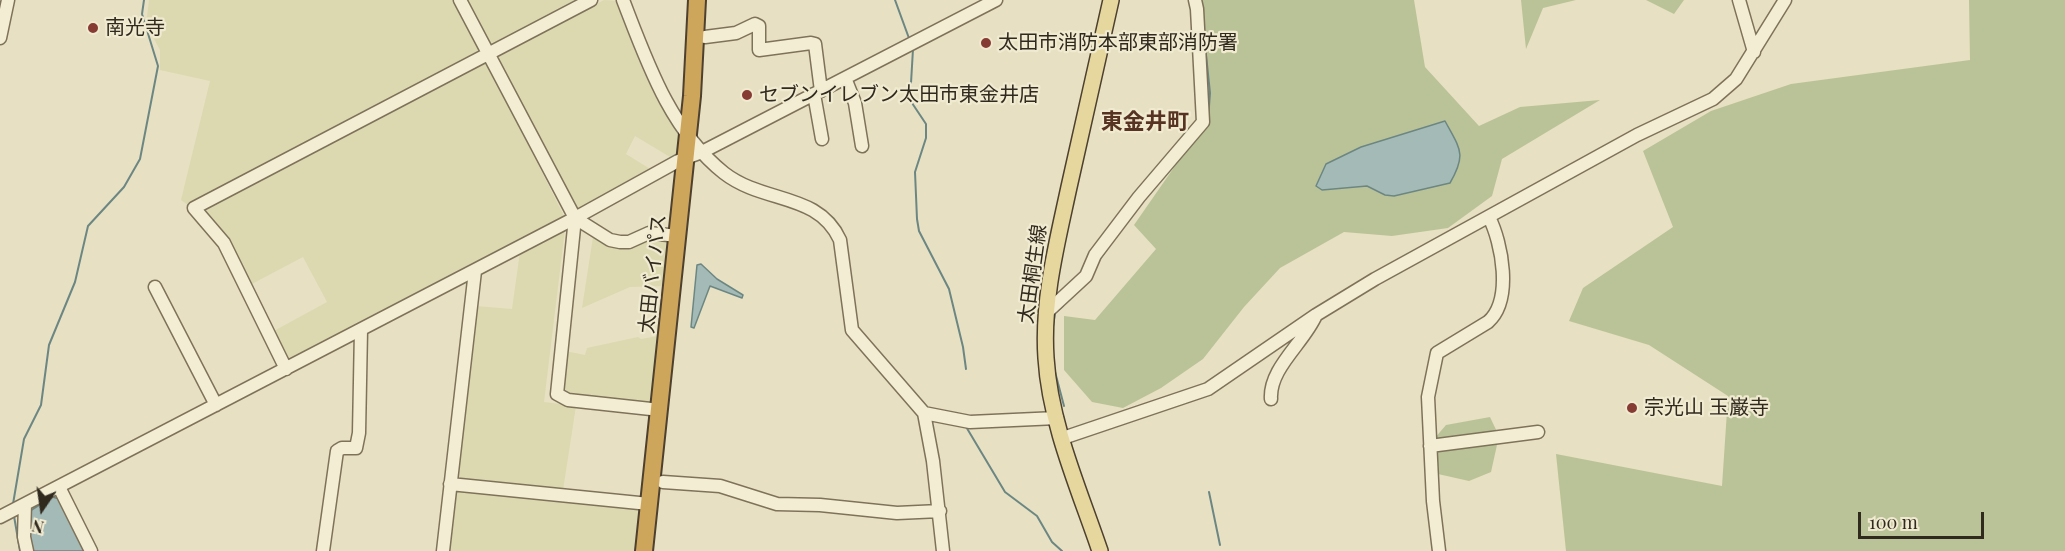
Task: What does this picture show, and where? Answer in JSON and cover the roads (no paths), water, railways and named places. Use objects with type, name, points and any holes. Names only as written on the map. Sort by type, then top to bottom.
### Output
[{"type":"highway","name":"太田バイパス","points":[[644,551],[678,236],[696,152],[688,132],[696,0]]},
{"type":"highway","name":"太田バイパス","points":[[655,551],[696,152],[707,0]]},
{"type":"main road","name":"太田桐生線","points":[[1100,551],[1057,418],[1046,360],[1046,313],[1059,234],[1111,0]]},
{"type":"street","points":[[0,38],[9,0]]},
{"type":"street","points":[[460,0],[575,219],[610,240],[620,242],[629,242],[649,233],[678,236]]},
{"type":"street","points":[[286,369],[224,243],[194,208],[591,0]]},
{"type":"street","points":[[623,0],[657,87],[688,132]]},
{"type":"street","points":[[27,551],[13,510],[575,219],[696,152],[996,0]]},
{"type":"street","points":[[1046,313],[1086,276],[1095,255],[1139,197],[1153,184],[1203,122],[1195,0]]},
{"type":"street","points":[[1739,0],[1754,52]]},
{"type":"street","points":[[1063,438],[1208,389],[1316,315],[1637,135],[1713,99],[1736,79],[1785,0]]},
{"type":"street","points":[[705,37],[736,33],[755,24],[759,26],[759,50],[811,42],[815,44],[822,139]]},
{"type":"street","points":[[845,78],[855,103],[862,146]]},
{"type":"street","points":[[696,152],[737,182],[769,196],[813,208],[831,222],[840,240],[852,330],[924,412],[940,511],[943,551]]},
{"type":"street","points":[[1439,551],[1433,501],[1428,397],[1435,356],[1446,345],[1488,322],[1494,316],[1498,306],[1503,278],[1502,258],[1498,236],[1489,217]]},
{"type":"street","points":[[575,219],[557,394],[568,400],[660,410]]},
{"type":"street","points":[[443,551],[475,271]]},
{"type":"street","points":[[155,287],[216,405]]},
{"type":"street","points":[[1270,399],[1272,381],[1310,330],[1316,315]]},
{"type":"street","points":[[323,551],[337,451],[342,447],[356,448],[362,396],[361,330]]},
{"type":"street","points":[[924,412],[970,422],[1057,418]]},
{"type":"street","points":[[1430,446],[1538,432]]},
{"type":"street","points":[[663,482],[720,486],[777,504],[820,505],[880,512],[940,511]]},
{"type":"street","points":[[450,484],[649,504]]},
{"type":"street","points":[[59,487],[91,551]]},
{"type":"water","points":[[1445,121],[1460,152],[1458,165],[1450,183],[1394,196],[1385,195],[1367,186],[1322,190],[1316,186],[1326,164],[1361,147]]},
{"type":"water","points":[[701,264],[717,279],[743,295],[742,298],[710,286],[694,328],[691,327],[697,265]]},
{"type":"water","points":[[52,497],[60,499],[86,551],[30,551],[30,511]]},
{"type":"waterway","points":[[13,504],[24,439],[41,405],[49,345],[75,282],[88,226],[124,187],[140,159],[158,66],[142,14],[144,0]]},
{"type":"waterway","points":[[895,0],[910,41]]},
{"type":"waterway","points":[[1205,45],[1210,93],[1208,120]]},
{"type":"waterway","points":[[913,49],[910,100],[926,124],[926,138],[915,172],[917,219],[919,231],[949,289],[966,369]]},
{"type":"waterway","points":[[1145,199],[1170,169]]},
{"type":"waterway","points":[[1100,259],[1107,249]]},
{"type":"waterway","points":[[1053,327],[1055,313],[1063,306]]},
{"type":"waterway","points":[[1054,368],[1064,406]]},
{"type":"waterway","points":[[965,425],[1005,492],[1037,516],[1052,542],[1062,551]]},
{"type":"waterway","points":[[1209,492],[1220,545]]},
{"type":"waterway","points":[[14,516],[20,551]]},
{"type":"place","name":"南光寺","points":[[93,28]]},
{"type":"place","name":"太田市消防本部東部消防署","points":[[986,43]]},
{"type":"place","name":"セブンイレブン太田市東金井店","points":[[747,95]]},
{"type":"place","name":"宗光山 玉巌寺","points":[[1632,408]]},
{"type":"district","name":"東金井町","points":[[1145,122]]}]
